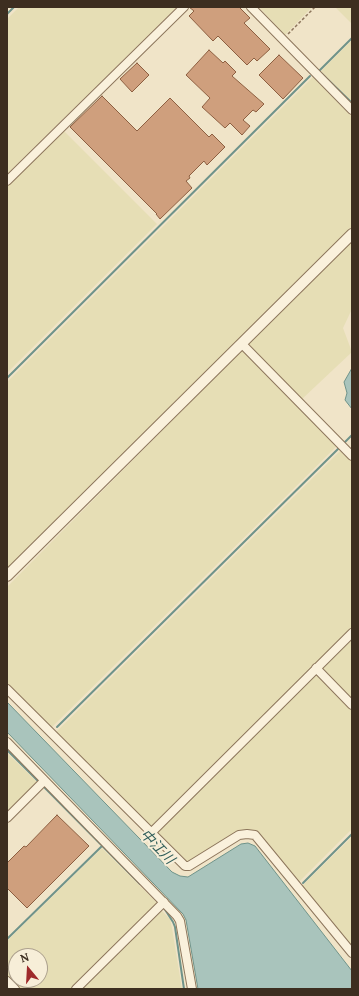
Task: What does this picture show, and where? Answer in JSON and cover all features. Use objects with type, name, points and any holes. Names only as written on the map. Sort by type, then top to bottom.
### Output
[{"type":"street","points":[[7,181],[184,7]]},
{"type":"street","points":[[251,7],[352,110]]},
{"type":"street","points":[[7,576],[352,234]]},
{"type":"street","points":[[242,344],[352,456]]},
{"type":"street","points":[[152,832],[352,633]]},
{"type":"street","points":[[316,668],[352,705]]},
{"type":"street","points":[[7,689],[185,866],[189,866],[239,835],[254,835],[352,953]]},
{"type":"street","points":[[7,742],[177,916],[180,921],[192,989]]},
{"type":"street","points":[[7,818],[44,781]]},
{"type":"street","points":[[76,989],[164,902]]},
{"type":"street","points":[[7,981],[15,989]]},
{"type":"path","points":[[282,39],[315,7]]},
{"type":"shaded area","points":[[19,7],[177,7],[7,174],[7,19]]},
{"type":"shaded area","points":[[259,7],[312,7],[285,35]]},
{"type":"shaded area","points":[[335,7],[352,7],[352,24]]},
{"type":"shaded area","points":[[352,40],[352,100],[351,101],[321,71]]},
{"type":"shaded area","points":[[313,77],[352,117],[352,230],[7,571],[7,382]]},
{"type":"shaded area","points":[[63,130],[157,224],[7,373],[7,185]]},
{"type":"shaded area","points":[[352,240],[352,309],[343,328],[352,352],[301,400],[247,346],[248,343]]},
{"type":"shaded area","points":[[242,350],[338,445],[50,729],[7,686],[7,587]]},
{"type":"shaded area","points":[[342,449],[352,459],[352,629],[151,829],[55,733]]},
{"type":"shaded area","points":[[352,636],[352,702],[321,669]]},
{"type":"shaded area","points":[[316,673],[352,708],[352,829],[298,883],[254,831],[189,865],[155,832]]},
{"type":"shaded area","points":[[7,753],[37,782],[7,812]]},
{"type":"shaded area","points":[[352,837],[352,949],[301,887]]},
{"type":"shaded area","points":[[102,848],[159,905],[72,989],[18,988],[48,988],[48,948],[8,948],[8,978],[7,941]]},
{"type":"shaded area","points":[[160,909],[170,919],[182,989],[79,989]]},
{"type":"water","points":[[352,368],[352,409],[345,400],[347,393],[344,382]]},
{"type":"water","points":[[7,702],[172,872],[180,876],[188,877],[241,844],[248,843],[255,846],[352,971],[352,989],[198,989],[186,920],[183,914],[7,732]]},
{"type":"building","points":[[189,7],[239,7],[250,18],[244,23],[270,49],[257,61],[254,58],[247,65],[218,36],[213,41],[189,16],[194,11]]},
{"type":"building","points":[[209,50],[223,63],[225,61],[236,72],[232,76],[264,104],[256,112],[253,110],[243,120],[250,126],[242,135],[230,123],[225,128],[202,107],[210,98],[186,75]]},
{"type":"building","points":[[279,55],[303,78],[283,99],[259,75]]},
{"type":"building","points":[[137,63],[149,75],[132,92],[120,79]]},
{"type":"building","points":[[102,96],[137,131],[170,98],[209,137],[212,134],[225,147],[207,165],[204,161],[189,176],[190,178],[186,181],[192,188],[160,219],[157,214],[70,127]]},
{"type":"building","points":[[57,815],[89,846],[27,908],[7,888],[7,863],[24,846],[26,847]]},
{"type":"waterway","points":[[7,14],[14,7]]},
{"type":"waterway","points":[[319,71],[352,38]]},
{"type":"waterway","points":[[321,73],[350,101]]},
{"type":"waterway","points":[[7,378],[310,76]]},
{"type":"waterway","points":[[344,443],[352,435]]},
{"type":"waterway","points":[[57,727],[340,447]]},
{"type":"waterway","points":[[7,750],[39,782]]},
{"type":"waterway","points":[[44,787],[140,884]]},
{"type":"waterway","points":[[303,883],[352,834]]},
{"type":"waterway","points":[[7,939],[102,846]]},
{"type":"waterway","points":[[164,908],[175,927],[184,989]]},
{"type":"water label","name":"中江川","points":[[157,847]]}]
